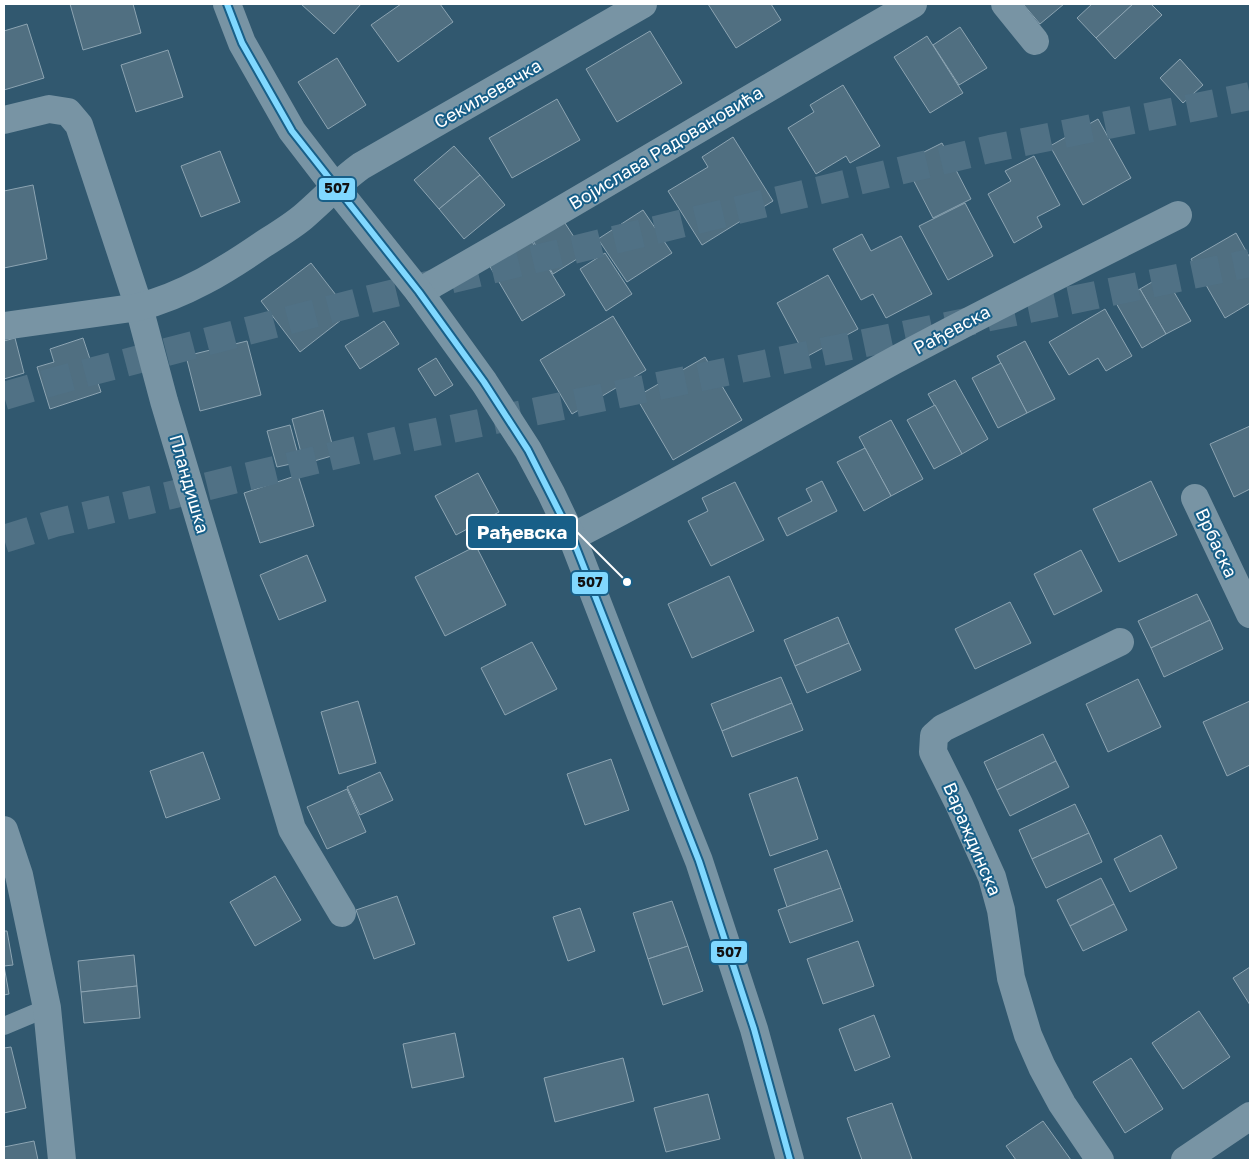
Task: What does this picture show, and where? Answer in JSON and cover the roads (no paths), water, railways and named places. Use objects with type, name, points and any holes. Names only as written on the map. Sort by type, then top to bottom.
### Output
[{"type":"street","points":[[227,4],[242,43],[292,130],[334,187],[419,292],[484,382],[528,450],[552,493],[572,537],[699,861],[754,1029],[790,1160]]},
{"type":"street","name":"Секиљевачка","points":[[4,326],[140,307],[160,302],[184,292],[225,270],[302,218],[334,187],[361,166],[642,4]]},
{"type":"street","name":"Војислава Радовановића","points":[[419,292],[557,214],[746,100],[913,4]]},
{"type":"street","points":[[1005,4],[1034,41]]},
{"type":"street","name":"Пландишка","points":[[4,120],[49,109],[68,112],[79,125],[140,307],[176,439],[292,829],[342,913]]},
{"type":"street","name":"Рађевска","points":[[572,537],[640,503],[894,361],[1178,215]]},
{"type":"street","name":"Врбаска","points":[[1195,498],[1250,614]]},
{"type":"street","name":"Вараждинска","points":[[1100,1160],[1062,1104],[1028,1036],[1012,978],[1001,910],[992,877],[960,804],[933,752],[934,736],[943,728],[1120,642]]},
{"type":"street","points":[[4,830],[19,875],[47,1008],[62,1160]]},
{"type":"street","points":[[1185,1160],[1250,1116]]},
{"type":"lane","points":[[4,1026],[47,1008]]},
{"type":"tunnel","points":[[4,396],[370,299],[990,149],[1250,96]]},
{"type":"tunnel","points":[[4,539],[55,523],[403,439],[1250,263]]},
{"type":"place","name":"Рађевска","points":[[627,582]]}]
